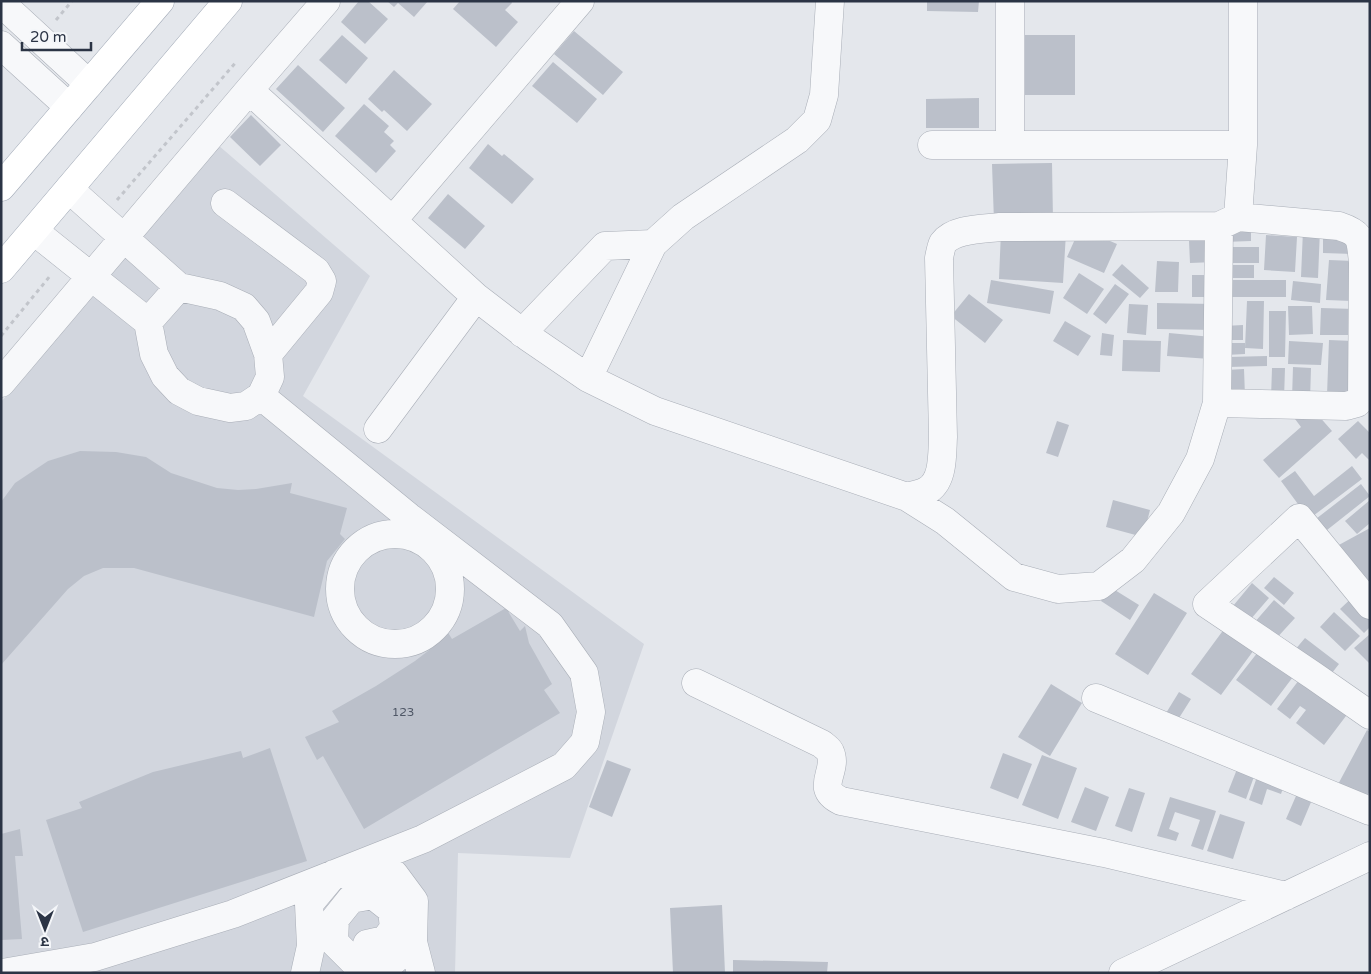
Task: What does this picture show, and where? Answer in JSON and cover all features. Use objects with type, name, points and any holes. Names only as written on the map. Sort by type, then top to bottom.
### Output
[{"type":"main road","points":[[1,187],[160,1]]},
{"type":"main road","points":[[1,269],[228,1]]},
{"type":"street","points":[[1,383],[326,1]]},
{"type":"street","points":[[393,220],[580,1]]},
{"type":"street","points":[[588,378],[652,244],[683,217],[797,140],[817,120],[824,95],[830,1]]},
{"type":"street","points":[[1010,1],[1010,145]]},
{"type":"street","points":[[249,90],[476,297],[522,333],[588,378],[654,411],[907,497],[945,521],[1014,577],[1058,589],[1099,586],[1133,560],[1171,513],[1200,459],[1217,403],[1229,222],[1243,145],[1244,1]]},
{"type":"street","points":[[1,3],[89,84]]},
{"type":"street","points":[[1,45],[69,107]]},
{"type":"street","points":[[932,145],[1243,145]]},
{"type":"street","points":[[34,231],[148,322],[154,354],[165,376],[179,391],[198,401],[230,408],[246,406],[262,396],[270,377],[268,354],[256,321],[244,307],[220,296],[180,288],[69,189]]},
{"type":"street","points":[[225,203],[316,271],[322,281],[319,292],[268,354]]},
{"type":"street","points":[[907,497],[927,491],[937,480],[942,461],[939,258],[942,244],[950,235],[1000,227],[1229,222],[1339,226],[1353,231],[1360,240],[1366,262],[1362,398],[1357,404],[1346,406],[1217,403]]},
{"type":"street","points":[[522,333],[605,246],[652,244]]},
{"type":"street","points":[[148,322],[180,288]]},
{"type":"street","points":[[378,429],[476,297]]},
{"type":"street","points":[[2,973],[95,957],[233,914],[423,839],[564,766],[585,742],[591,712],[584,673],[550,625],[455,565],[407,526],[262,396]]},
{"type":"street","points":[[1369,714],[1207,604],[1299,518],[1370,605]]},
{"type":"street","points":[[407,526],[396,534],[378,537],[361,545],[349,559],[341,576],[340,594],[345,613],[355,628],[371,639],[389,644],[407,643],[425,636],[439,623],[448,607],[451,589],[450,579],[455,565]]},
{"type":"street","points":[[696,683],[822,744],[830,751],[832,760],[828,789],[832,797],[841,801],[1104,853],[1286,896]]},
{"type":"street","points":[[1096,698],[1370,811]]},
{"type":"street","points":[[1123,973],[1370,856]]},
{"type":"street","points":[[305,973],[311,946],[309,904],[334,874],[365,871],[394,874],[414,901],[413,942],[421,973]]},
{"type":"street","points":[[367,944],[384,940],[394,928],[392,910],[373,895],[351,899],[335,919],[334,942],[361,969],[389,965],[413,942]]},
{"type":"path","points":[[101,218],[238,60]]},
{"type":"path","points":[[1,336],[67,257]]},
{"type":"shaded area","points":[[218,145],[370,276],[303,396],[644,644],[570,858],[458,853],[455,973],[1,973],[1,402]]},
{"type":"building","points":[[359,1],[368,1],[388,19],[365,44],[341,22]]},
{"type":"building","points":[[387,1],[428,1],[414,17],[398,3],[394,7]]},
{"type":"building","points":[[460,1],[511,1],[512,3],[505,10],[518,22],[496,47],[453,9]]},
{"type":"building","points":[[927,1],[979,1],[978,12],[927,11]]},
{"type":"building","points":[[574,31],[623,72],[603,95],[554,54]]},
{"type":"building","points":[[342,35],[368,58],[346,84],[319,60]]},
{"type":"building","points":[[1025,35],[1075,35],[1075,95],[1025,95]]},
{"type":"building","points":[[553,62],[597,99],[577,123],[532,86]]},
{"type":"building","points":[[298,65],[345,108],[323,132],[276,89]]},
{"type":"building","points":[[394,70],[432,104],[407,131],[384,110],[382,112],[368,99]]},
{"type":"building","points":[[979,98],[979,128],[926,128],[926,99]]},
{"type":"building","points":[[364,104],[389,126],[384,132],[394,141],[390,145],[396,151],[376,173],[335,136]]},
{"type":"building","points":[[251,115],[281,145],[260,166],[230,137]]},
{"type":"building","points":[[488,144],[502,156],[504,154],[534,179],[512,204],[469,168]]},
{"type":"building","points":[[1052,163],[1053,220],[994,222],[992,164]]},
{"type":"building","points":[[448,194],[485,226],[465,249],[428,218]]},
{"type":"building","points":[[1080,228],[1117,244],[1104,273],[1067,257]]},
{"type":"building","points":[[1223,229],[1251,229],[1251,241],[1223,242]]},
{"type":"building","points":[[1303,230],[1320,230],[1318,278],[1301,277]]},
{"type":"building","points":[[1001,231],[1066,233],[1063,283],[999,279]]},
{"type":"building","points":[[1266,235],[1297,237],[1295,272],[1264,270]]},
{"type":"building","points":[[1323,238],[1353,238],[1353,254],[1323,253]]},
{"type":"building","points":[[1189,241],[1215,241],[1215,262],[1190,263]]},
{"type":"building","points":[[1224,247],[1259,247],[1259,263],[1224,263]]},
{"type":"building","points":[[1329,260],[1354,261],[1352,301],[1326,300]]},
{"type":"building","points":[[1157,261],[1179,262],[1178,292],[1155,292]]},
{"type":"building","points":[[1122,264],[1149,288],[1140,298],[1112,275]]},
{"type":"building","points":[[1226,265],[1254,265],[1254,278],[1226,278]]},
{"type":"building","points":[[1079,273],[1104,289],[1087,314],[1063,298]]},
{"type":"building","points":[[1192,275],[1214,275],[1215,297],[1192,297]]},
{"type":"building","points":[[991,280],[1054,291],[1050,314],[987,303]]},
{"type":"building","points":[[1225,280],[1286,280],[1286,297],[1225,297]]},
{"type":"building","points":[[1293,281],[1321,284],[1320,303],[1291,300]]},
{"type":"building","points":[[1115,284],[1129,294],[1106,324],[1093,314]]},
{"type":"building","points":[[969,294],[1003,320],[985,343],[951,316]]},
{"type":"building","points":[[1247,301],[1264,301],[1263,349],[1245,348]]},
{"type":"building","points":[[1157,303],[1214,304],[1214,330],[1157,329]]},
{"type":"building","points":[[1129,304],[1148,305],[1146,335],[1127,333]]},
{"type":"building","points":[[1288,306],[1312,306],[1313,334],[1289,335]]},
{"type":"building","points":[[1321,308],[1355,309],[1354,335],[1320,335]]},
{"type":"building","points":[[1269,311],[1286,311],[1285,357],[1269,357]]},
{"type":"building","points":[[1065,321],[1091,336],[1078,356],[1053,341]]},
{"type":"building","points":[[1243,325],[1243,340],[1225,340],[1224,326]]},
{"type":"building","points":[[1102,333],[1114,335],[1112,356],[1100,355]]},
{"type":"building","points":[[1169,333],[1212,337],[1210,359],[1167,356]]},
{"type":"building","points":[[1123,340],[1161,341],[1160,372],[1122,371]]},
{"type":"building","points":[[1329,340],[1353,341],[1351,395],[1327,395]]},
{"type":"building","points":[[1289,341],[1323,343],[1321,365],[1288,364]]},
{"type":"building","points":[[1226,343],[1245,343],[1245,354],[1226,355]]},
{"type":"building","points":[[1267,356],[1267,366],[1228,367],[1228,357]]},
{"type":"building","points":[[1293,367],[1311,368],[1310,400],[1292,399]]},
{"type":"building","points":[[1272,368],[1285,368],[1284,399],[1271,398]]},
{"type":"building","points":[[1244,369],[1245,396],[1227,397],[1226,370]]},
{"type":"building","points":[[1310,406],[1332,431],[1279,478],[1263,460],[1301,427],[1295,419]]},
{"type":"building","points":[[1057,421],[1069,425],[1058,457],[1046,453]]},
{"type":"building","points":[[1358,421],[1370,433],[1370,461],[1362,453],[1356,459],[1338,439]]},
{"type":"building","points":[[80,451],[116,452],[146,457],[171,473],[217,488],[256,489],[292,483],[290,493],[347,508],[340,534],[345,539],[327,561],[314,617],[134,568],[103,568],[84,576],[68,589],[1,665],[1,502],[15,483],[48,461]]},
{"type":"building","points":[[1352,466],[1362,479],[1309,519],[1281,481],[1295,471],[1314,496]]},
{"type":"building","points":[[1361,484],[1370,496],[1322,534],[1312,522]]},
{"type":"building","points":[[1113,500],[1150,510],[1143,537],[1106,527]]},
{"type":"building","points":[[1370,500],[1370,523],[1357,534],[1345,521]]},
{"type":"building","points":[[1370,528],[1370,584],[1337,546]]},
{"type":"building","points":[[1274,577],[1294,593],[1284,605],[1264,588]]},
{"type":"building","points":[[1252,583],[1269,598],[1250,620],[1233,606]]},
{"type":"building","points":[[1110,587],[1139,605],[1130,620],[1101,601]]},
{"type":"building","points":[[1154,593],[1187,613],[1148,675],[1115,654]]},
{"type":"building","points":[[1356,594],[1370,608],[1370,627],[1364,633],[1340,609]]},
{"type":"building","points":[[1274,600],[1295,618],[1274,641],[1254,623]]},
{"type":"building","points":[[506,608],[520,631],[525,626],[529,643],[552,684],[544,690],[560,713],[364,829],[323,756],[317,760],[305,737],[339,722],[332,711],[415,661],[428,651],[447,631],[452,639]]},
{"type":"building","points":[[1334,612],[1360,636],[1345,651],[1320,627]]},
{"type":"building","points":[[1230,621],[1259,643],[1221,695],[1191,674]]},
{"type":"building","points":[[1370,634],[1370,664],[1354,648]]},
{"type":"building","points":[[1305,638],[1339,664],[1328,678],[1294,651]]},
{"type":"building","points":[[1265,643],[1299,669],[1271,706],[1236,680]]},
{"type":"building","points":[[1302,676],[1349,712],[1324,745],[1296,723],[1306,710],[1300,706],[1290,719],[1277,709]]},
{"type":"building","points":[[1051,684],[1082,703],[1050,756],[1018,737]]},
{"type":"building","points":[[1179,692],[1191,699],[1174,726],[1163,718]]},
{"type":"building","points":[[1367,730],[1370,732],[1370,791],[1363,804],[1335,790]]},
{"type":"building","points":[[270,748],[307,861],[83,932],[46,820],[82,808],[79,802],[153,772],[241,751],[243,758]]},
{"type":"building","points":[[1003,753],[1032,764],[1018,799],[990,788]]},
{"type":"building","points":[[1042,755],[1077,768],[1058,819],[1022,805]]},
{"type":"building","points":[[607,760],[631,769],[612,817],[589,807]]},
{"type":"building","points":[[1239,764],[1256,771],[1246,799],[1228,792]]},
{"type":"building","points":[[1259,771],[1286,779],[1281,794],[1267,789],[1262,805],[1249,800]]},
{"type":"building","points":[[1085,787],[1109,797],[1096,831],[1071,822]]},
{"type":"building","points":[[1129,788],[1145,793],[1132,832],[1115,826]]},
{"type":"building","points":[[1299,789],[1314,795],[1301,826],[1286,819]]},
{"type":"building","points":[[1170,797],[1216,811],[1203,850],[1191,846],[1200,820],[1175,812],[1169,829],[1179,833],[1176,841],[1157,836]]},
{"type":"building","points":[[1220,814],[1245,822],[1233,859],[1207,851]]},
{"type":"building","points":[[20,829],[23,856],[15,856],[22,939],[1,940],[1,834]]},
{"type":"building","points":[[722,905],[725,973],[673,973],[670,908]]},
{"type":"building","points":[[733,960],[828,962],[827,973],[733,973]]}]
